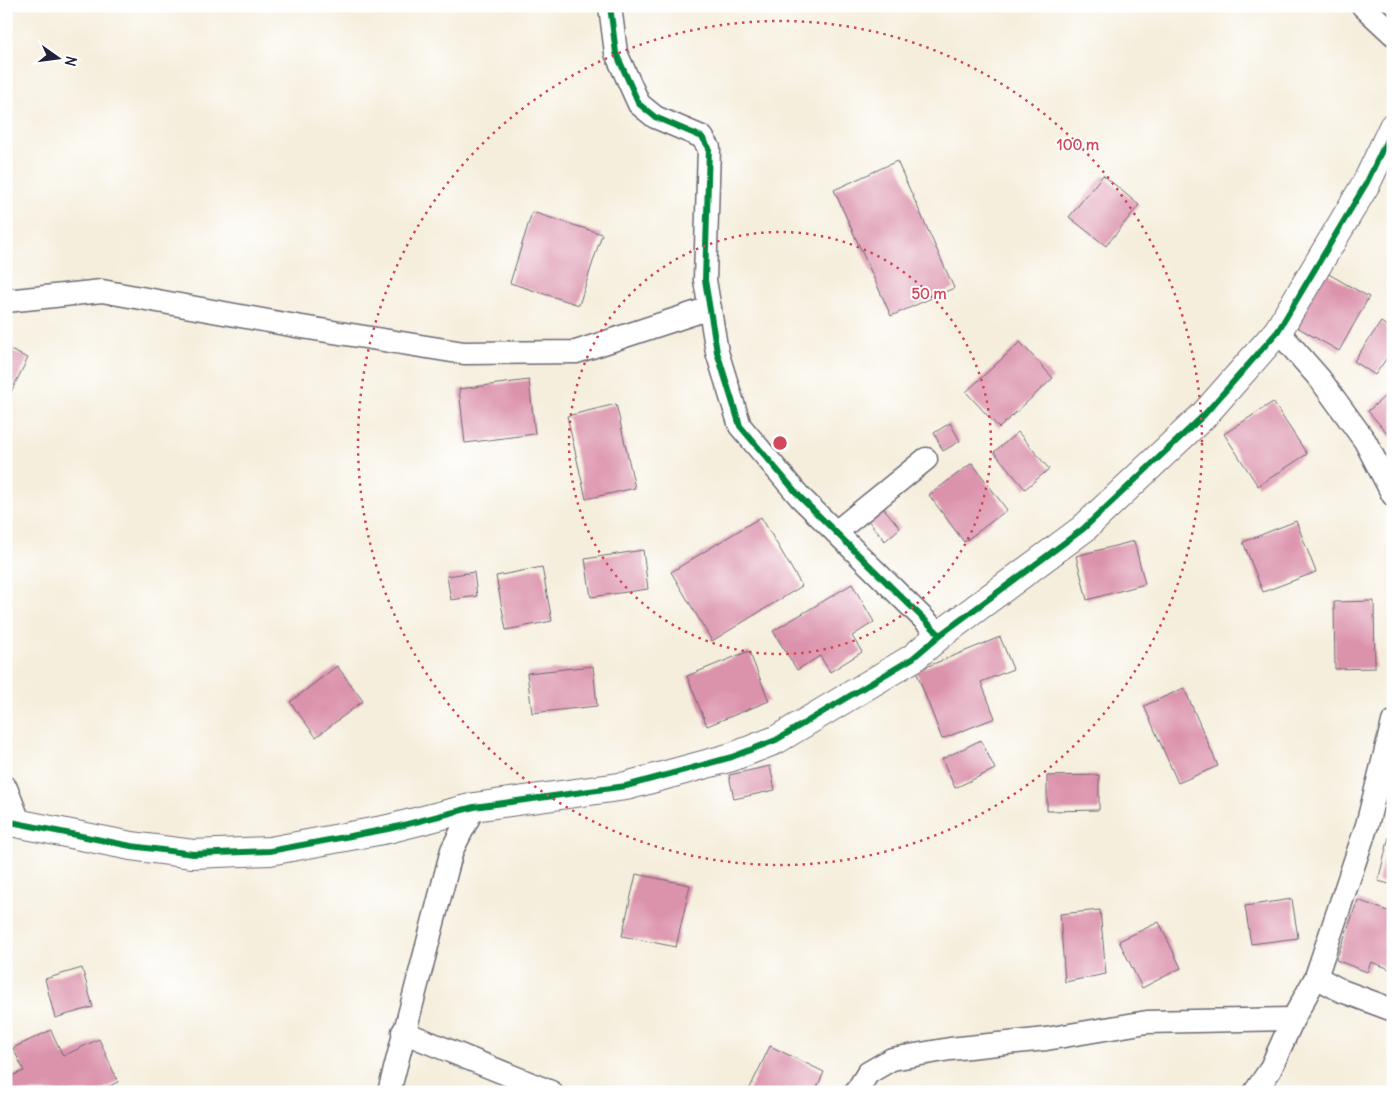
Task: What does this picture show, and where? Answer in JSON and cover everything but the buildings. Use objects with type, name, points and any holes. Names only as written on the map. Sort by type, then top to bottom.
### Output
[{"type":"street","points":[[610,6],[616,52],[639,104],[655,117],[702,137],[709,148],[706,280],[717,352],[740,426],[800,497],[940,635]]},
{"type":"street","points":[[1363,6],[1393,34]]},
{"type":"street","points":[[6,788],[13,823],[131,846],[193,854],[270,851],[388,829],[474,807],[626,786],[732,757],[776,740],[913,658],[940,635],[1083,529],[1204,414],[1278,331],[1366,182],[1393,127]]},
{"type":"street","points":[[6,301],[102,291],[296,326],[464,353],[576,352],[710,308]]},
{"type":"street","points":[[1278,331],[1320,379],[1365,441],[1393,495]]},
{"type":"street","points":[[836,532],[926,459]]},
{"type":"street","points":[[1255,1092],[1270,1070],[1293,1019],[1316,977],[1367,825],[1393,722]]},
{"type":"street","points":[[389,1092],[403,1032],[452,850],[474,807]]},
{"type":"street","points":[[436,816],[452,850]]},
{"type":"street","points":[[1316,977],[1342,991],[1393,1010]]},
{"type":"street","points":[[856,1092],[868,1073],[892,1059],[950,1049],[1046,1039],[1146,1022],[1293,1019]]},
{"type":"street","points":[[403,1032],[551,1092]]},
{"type":"cycle path","points":[[610,6],[616,53],[639,104],[655,117],[702,137],[709,148],[705,280],[717,352],[740,426],[800,497],[940,635]]},
{"type":"cycle path","points":[[6,821],[131,846],[193,854],[270,851],[388,829],[474,807],[626,786],[732,757],[776,740],[913,658],[940,635],[1083,529],[1204,415],[1278,331],[1367,182],[1393,127]]}]
